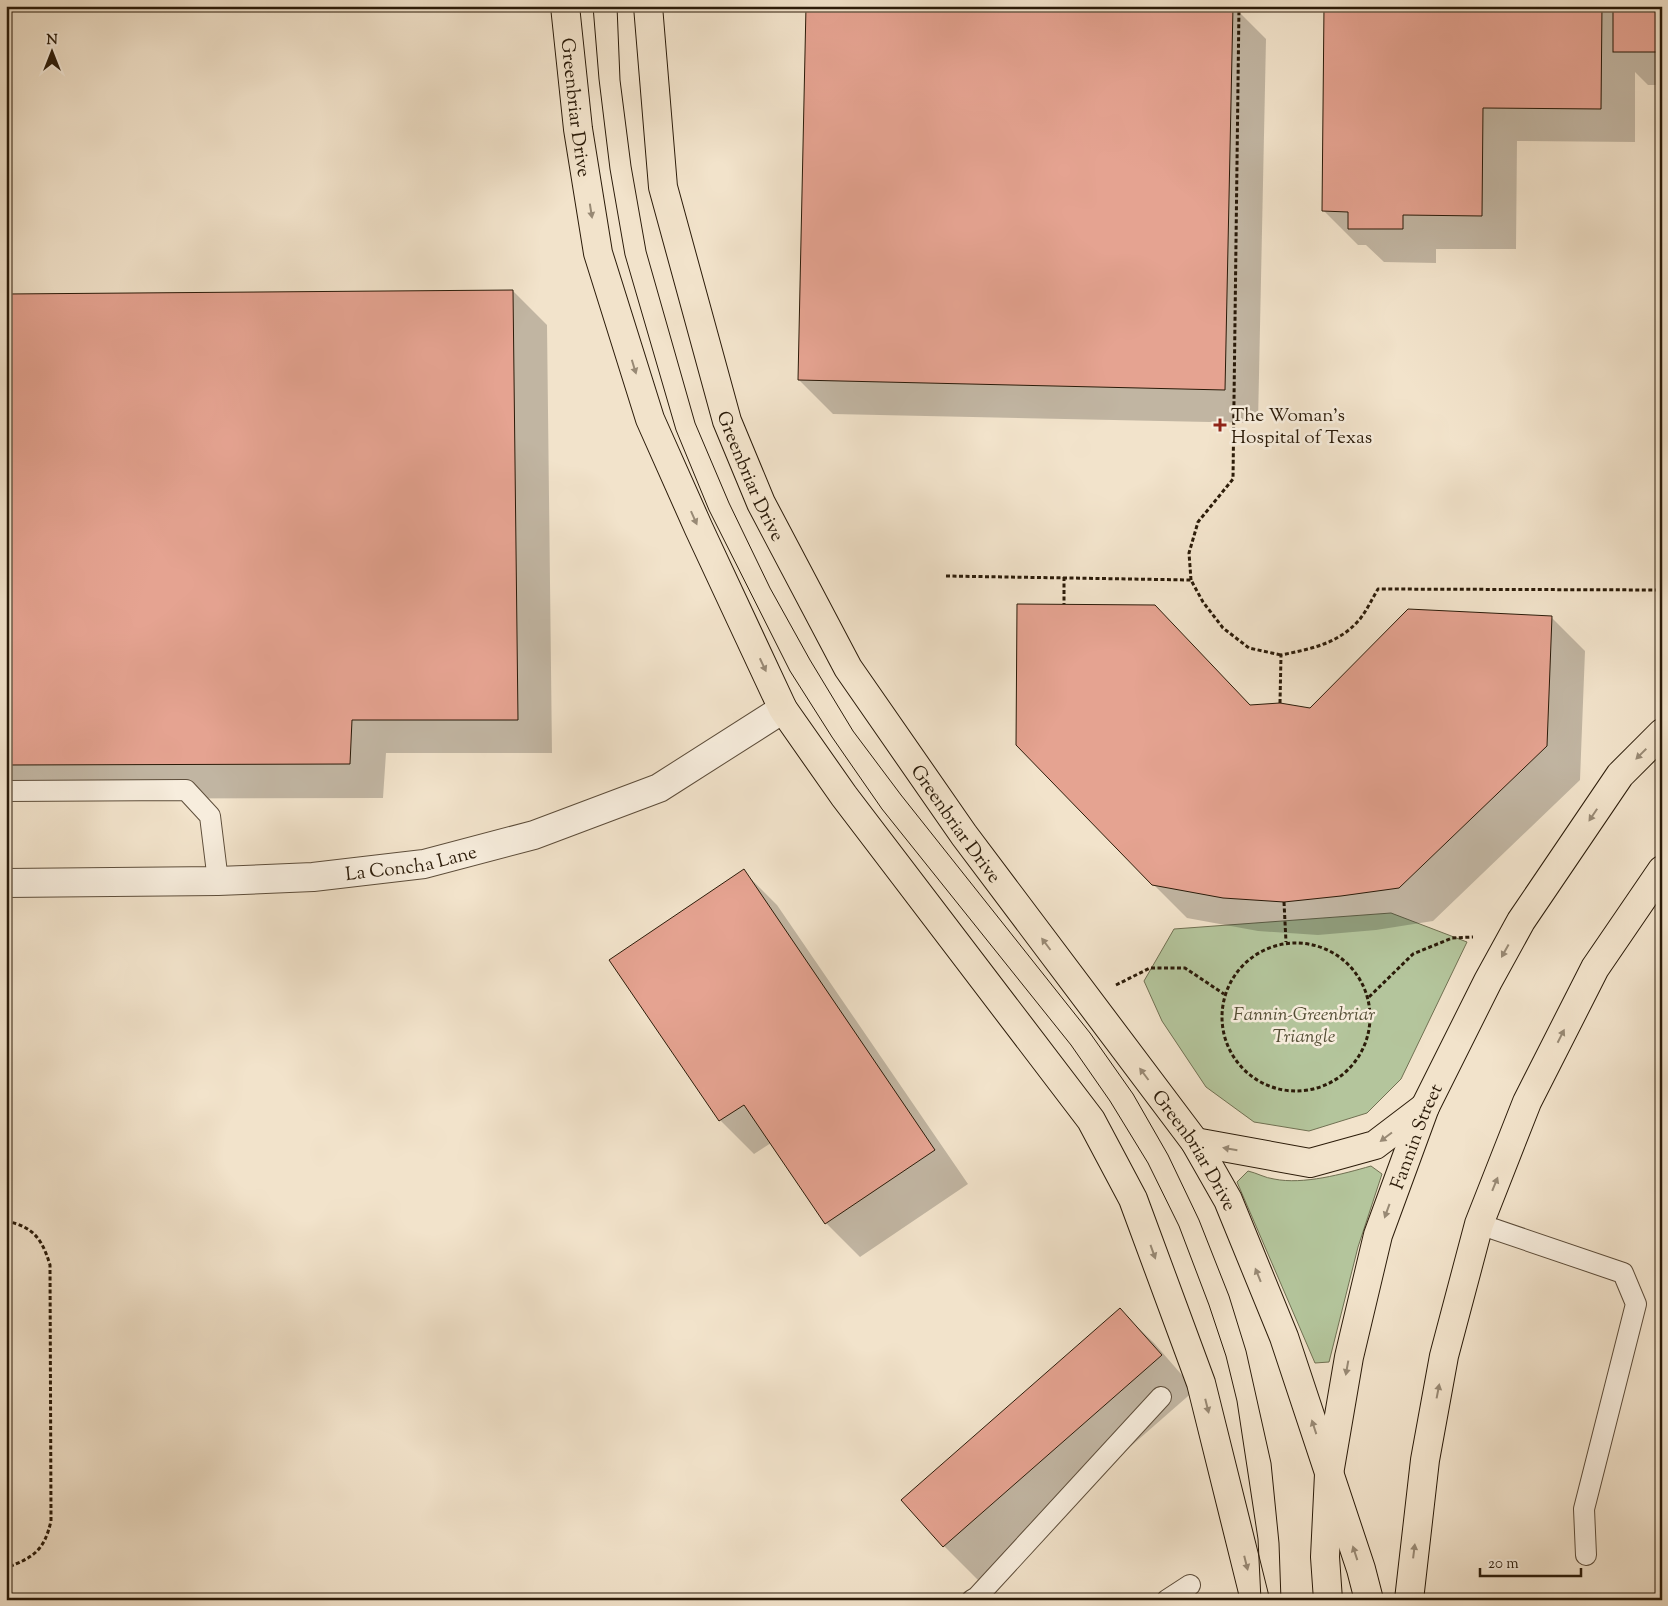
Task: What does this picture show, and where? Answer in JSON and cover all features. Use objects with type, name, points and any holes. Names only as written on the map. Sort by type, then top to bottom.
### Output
[{"type":"main road","name":"Greenbriar Drive","points":[[565,6],[578,129],[598,253],[650,419],[699,529],[784,709],[844,796],[1091,1120],[1133,1199],[1201,1383],[1256,1600]]},
{"type":"main road","name":"Greenbriar Drive","points":[[648,6],[664,187],[727,421],[761,502],[848,668],[964,835],[1195,1142],[1228,1200],[1284,1337],[1361,1569],[1369,1600]]},
{"type":"main road","name":"Fannin Street","points":[[1328,1600],[1325,1557],[1329,1474],[1349,1358],[1378,1235],[1425,1107],[1488,981],[1521,921],[1620,775],[1662,733]]},
{"type":"main road","points":[[1409,1600],[1428,1441],[1444,1356],[1479,1224],[1528,1102],[1595,968],[1662,870]]},
{"type":"main road","points":[[1195,1142],[1310,1163],[1375,1145],[1425,1107]]},
{"type":"street","name":"La Concha Lane","points":[[6,883],[218,881],[313,876],[424,864],[534,835],[659,788],[784,709]]},
{"type":"lane","points":[[6,791],[186,790],[210,816],[218,881]]},
{"type":"lane","points":[[1479,1224],[1623,1273],[1636,1304],[1584,1509],[1586,1555]]},
{"type":"lane","points":[[976,1599],[1161,1398]]},
{"type":"lane","points":[[1167,1600],[1190,1585]]},
{"type":"path","points":[[1239,6],[1233,479],[1198,522],[1189,553],[1191,580],[1203,602],[1223,628],[1249,648],[1281,655],[1313,649],[1338,639],[1360,619],[1378,589],[1662,590]]},
{"type":"path","points":[[946,576],[1191,580]]},
{"type":"path","points":[[1064,578],[1064,604]]},
{"type":"path","points":[[1280,703],[1281,655]]},
{"type":"path","points":[[1284,902],[1286,942]]},
{"type":"path","points":[[1369,997],[1413,954],[1452,938],[1473,937]]},
{"type":"path","points":[[1286,942],[1304,942],[1330,950],[1357,973],[1369,997],[1370,1034],[1362,1053],[1339,1079],[1304,1092],[1286,1092],[1260,1084],[1243,1070],[1228,1049],[1220,1017],[1224,994],[1232,976],[1251,956],[1286,942]]},
{"type":"path","points":[[1089,1002],[1123,981],[1150,968],[1185,968],[1224,994]]},
{"type":"path","points":[[6,1222],[21,1225],[37,1236],[50,1265],[51,1521],[47,1537],[41,1548],[24,1561],[6,1568]]},
{"type":"green space","name":"Fannin-Greenbriar Triangle","points":[[1391,913],[1467,942],[1401,1079],[1367,1113],[1309,1131],[1254,1122],[1206,1087],[1162,1021],[1144,981],[1174,929]]},
{"type":"green space","points":[[1371,1166],[1382,1174],[1358,1247],[1329,1362],[1315,1363],[1237,1182],[1248,1171],[1271,1178],[1297,1181],[1336,1175]]},
{"type":"building","points":[[806,6],[1233,6],[1225,390],[798,380]]},
{"type":"building","points":[[1324,6],[1602,6],[1601,109],[1483,108],[1482,216],[1403,215],[1403,229],[1348,229],[1348,212],[1322,211]]},
{"type":"building","points":[[1613,6],[1662,6],[1662,52],[1613,52]]},
{"type":"building","points":[[513,290],[518,720],[352,720],[350,764],[6,765],[6,294]]},
{"type":"building","points":[[1017,604],[1155,605],[1250,705],[1280,703],[1310,708],[1408,609],[1552,616],[1547,746],[1399,888],[1284,902],[1223,898],[1152,885],[1016,745]]},
{"type":"building","points":[[744,869],[935,1150],[825,1224],[744,1105],[719,1121],[609,960]]},
{"type":"building","points":[[1120,1308],[1162,1355],[943,1547],[901,1500]]},
{"type":"tram line","points":[[593,6],[599,79],[610,169],[625,255],[676,430],[709,510],[790,671],[832,737],[882,809],[1071,1045],[1110,1101],[1148,1163],[1179,1226],[1226,1356],[1237,1401],[1258,1539],[1261,1600]]},
{"type":"tram line","points":[[617,6],[620,80],[631,166],[646,251],[695,423],[729,503],[770,588],[810,660],[853,731],[901,795],[1090,1033],[1133,1094],[1168,1155],[1199,1220],[1229,1296],[1246,1351],[1271,1463],[1279,1543],[1281,1600]]},
{"type":"place","name":"The Woman's Hospital of Texas","points":[[1220,425]]}]
